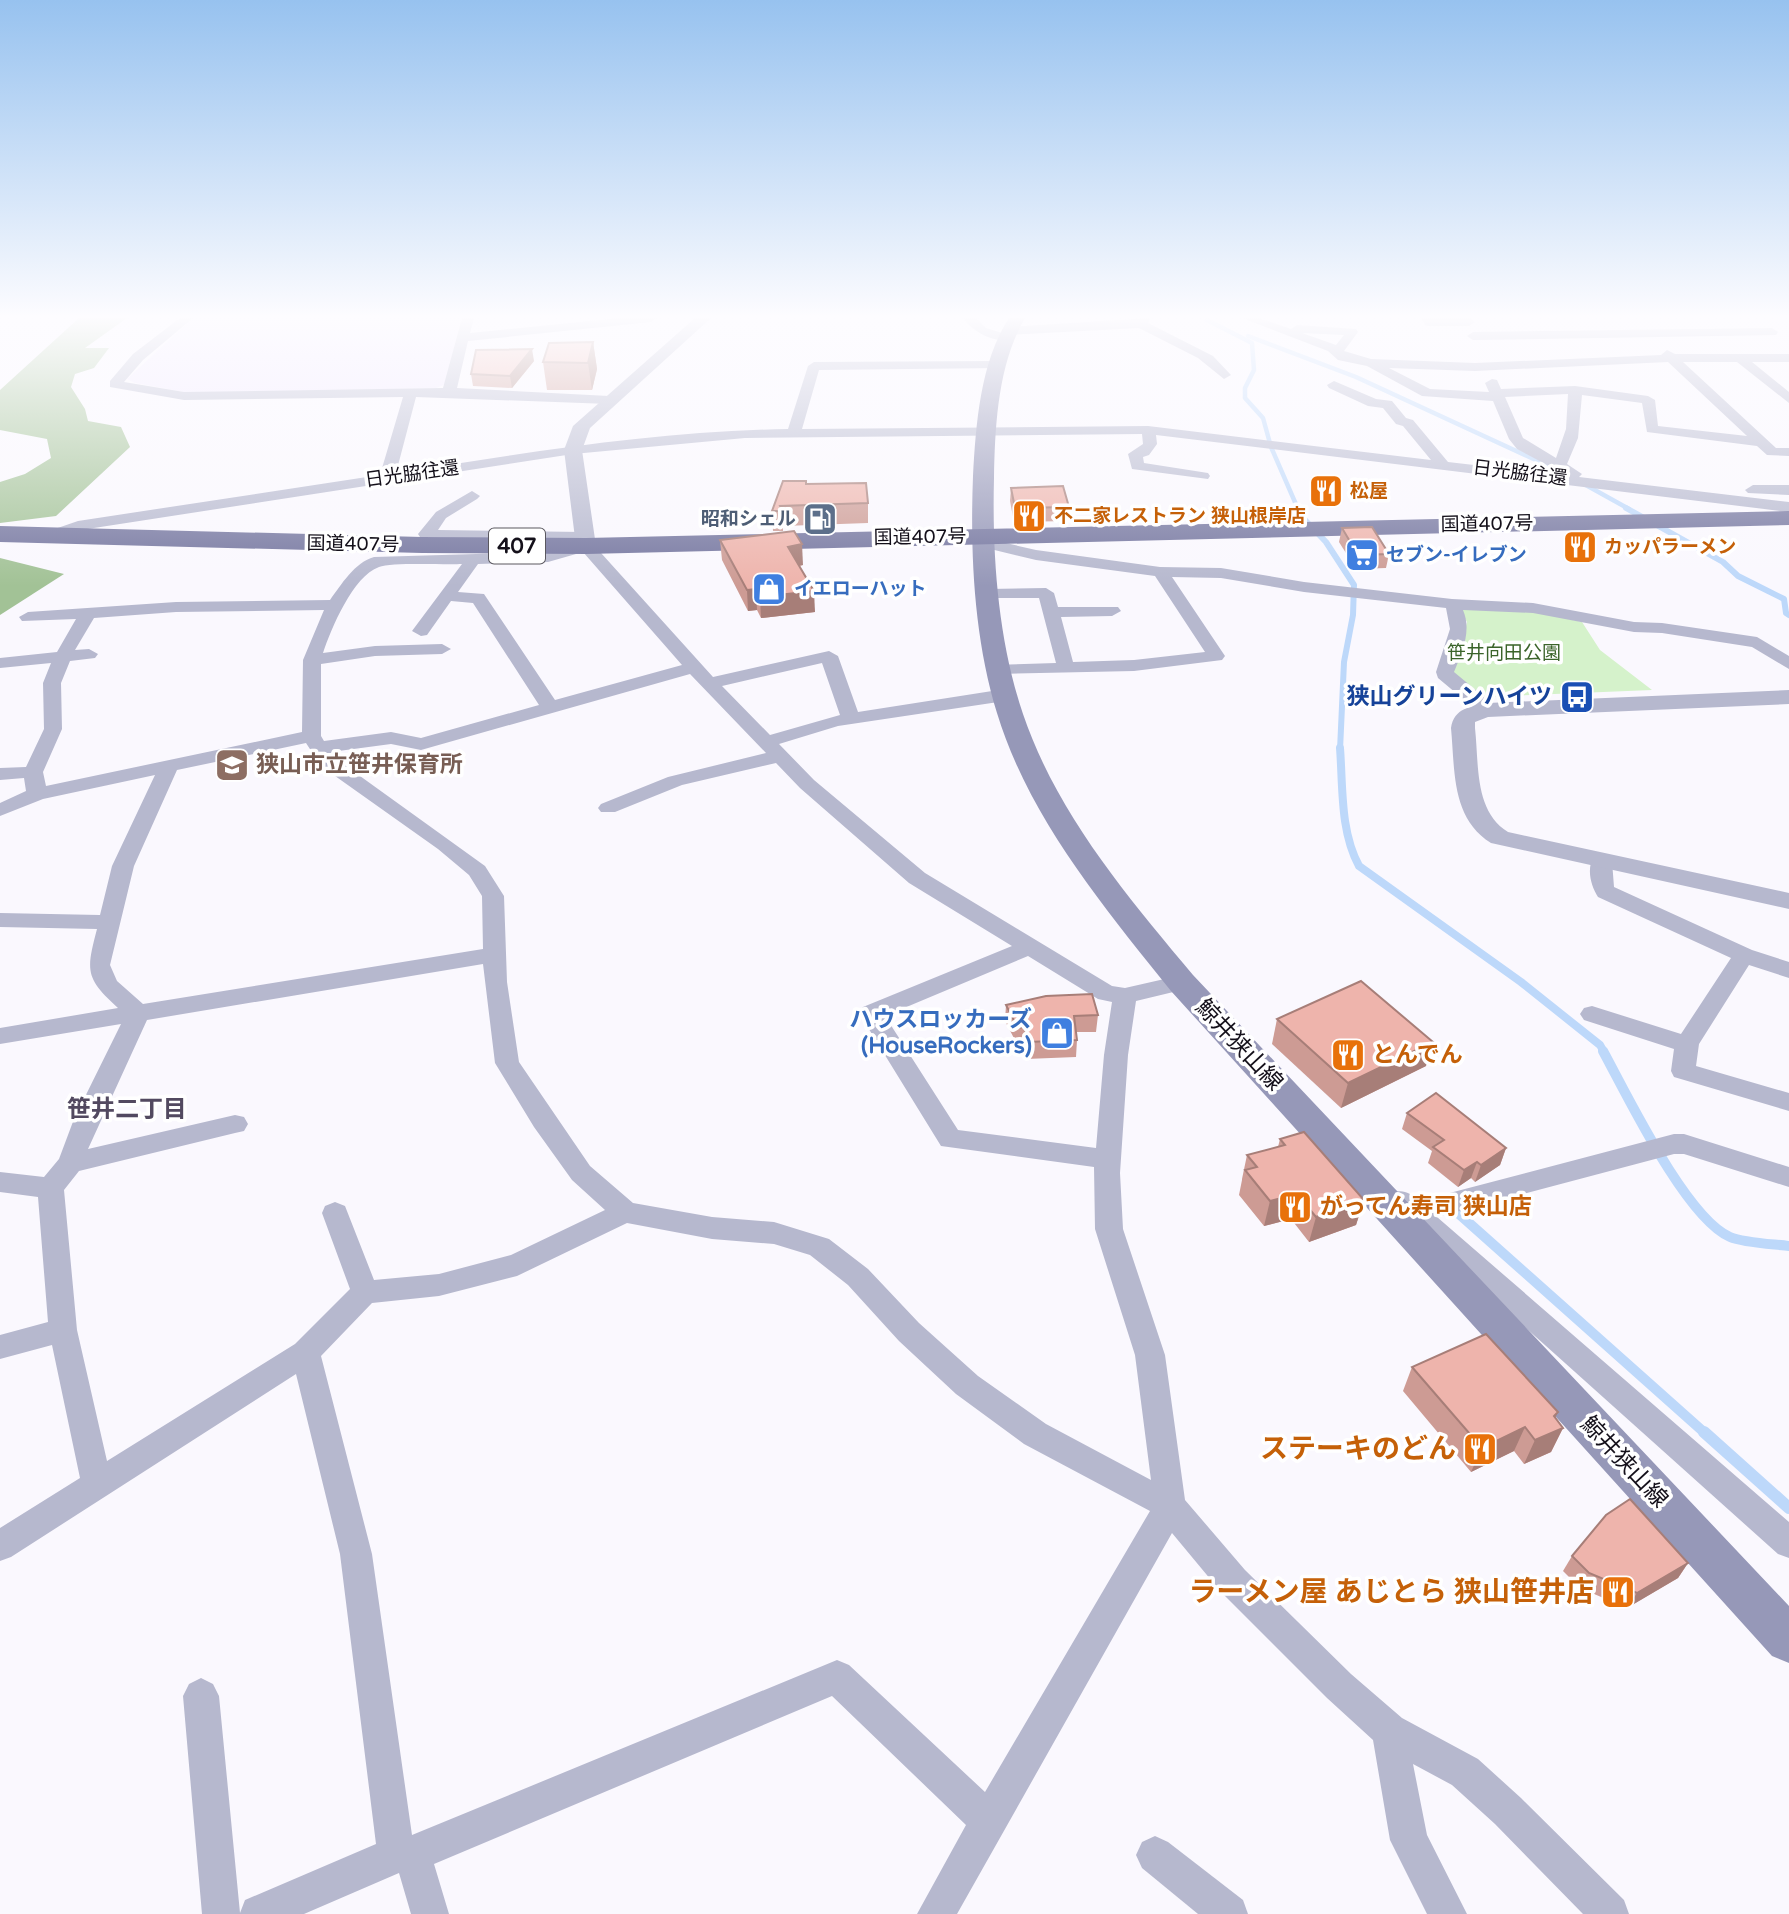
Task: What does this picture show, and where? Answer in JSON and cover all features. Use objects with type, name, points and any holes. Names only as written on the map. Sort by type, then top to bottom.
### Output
[{"type":"highway","name":"国道407号","points":[[52,535],[422,545],[984,539],[1314,528],[1789,518]]},
{"type":"highway","name":"日光脇往還","points":[[0,534],[52,535]]},
{"type":"main road","name":"鯨井狭山線","points":[[991,407],[981,495],[988,594],[1001,682],[1021,741],[1076,844],[1108,892],[1182,983],[1320,1134],[1408,1216],[1789,1640]]},
{"type":"street","points":[[387,477],[407,407]]},
{"type":"street","points":[[601,407],[582,426],[573,450],[584,542],[694,667],[807,784],[918,878],[1106,993],[1125,996],[1182,983]]},
{"type":"street","points":[[794,433],[802,407]]},
{"type":"street","points":[[1390,407],[1401,421],[1408,423],[1442,463]]},
{"type":"street","points":[[1502,407],[1516,439],[1522,446],[1559,471],[1576,407]]},
{"type":"street","points":[[1649,407],[1652,429],[1761,442]]},
{"type":"street","points":[[1724,407],[1772,452],[1789,452]]},
{"type":"street","points":[[1149,430],[1150,444],[1144,452],[1135,454],[1137,466],[1203,476]]},
{"type":"street","name":"日光脇往還","points":[[52,535],[78,526],[573,450],[641,442],[794,433],[1149,430],[1442,463],[1559,471],[1588,481],[1789,507]]},
{"type":"street","points":[[1695,494],[1736,490],[1789,490]]},
{"type":"street","points":[[472,496],[442,515],[426,534],[584,542]]},
{"type":"street","points":[[984,539],[1036,555],[1160,572],[1221,573],[1452,604],[1533,608],[1633,627],[1662,628],[1757,642],[1789,664]]},
{"type":"street","points":[[584,542],[548,557],[374,562],[352,581],[335,605],[312,660],[314,742],[328,762],[445,845],[477,871],[493,896],[495,982],[508,1063],[543,1120],[581,1173],[625,1212],[712,1228],[774,1233],[819,1247],[858,1277],[909,1332],[967,1385],[1035,1434],[1170,1506],[1233,1581],[1389,1731],[1465,1772],[1610,1914]]},
{"type":"street","points":[[421,631],[473,560]]},
{"type":"street","points":[[608,808],[675,781],[773,749],[851,719],[1066,667],[1115,668],[1171,664],[1216,656],[1160,572]]},
{"type":"street","points":[[988,594],[1046,593],[1066,667]]},
{"type":"street","points":[[446,596],[478,598],[550,707]]},
{"type":"street","points":[[1452,604],[1460,618],[1459,634],[1446,673],[1447,678],[1488,709]]},
{"type":"street","points":[[28,617],[176,607],[335,605]]},
{"type":"street","points":[[1051,612],[1112,611]]},
{"type":"street","points":[[37,794],[33,772],[53,729],[52,683],[63,656],[88,613]]},
{"type":"street","points":[[312,660],[375,651],[442,649]]},
{"type":"street","points":[[0,663],[89,654]]},
{"type":"street","points":[[709,683],[829,656],[851,719]]},
{"type":"street","points":[[0,810],[37,794],[314,742],[391,738],[421,744],[694,667]]},
{"type":"street","points":[[1789,697],[1488,709],[1472,713],[1464,720],[1463,728],[1473,805],[1478,819],[1486,829],[1507,840],[1789,901]]},
{"type":"street","points":[[138,1013],[107,985],[99,965],[122,866],[168,768]]},
{"type":"street","points":[[0,774],[33,772]]},
{"type":"street","points":[[1601,861],[1602,885],[1606,892],[1744,955],[1789,970]]},
{"type":"street","points":[[0,920],[108,922]]},
{"type":"street","points":[[1029,947],[871,1013],[950,1139],[1108,1159]]},
{"type":"street","points":[[0,1036],[496,954]]},
{"type":"street","points":[[1744,955],[1687,1044],[1682,1071],[1789,1102]]},
{"type":"street","points":[[936,1914],[1170,1506],[1150,1355],[1109,1229],[1108,1159],[1116,1055],[1125,996]]},
{"type":"street","points":[[97,1484],[63,1330],[51,1188],[70,1163],[87,1119],[138,1013]]},
{"type":"street","points":[[1592,1014],[1687,1044]]},
{"type":"street","points":[[70,1163],[235,1124]]},
{"type":"street","points":[[1408,1216],[1674,1144],[1685,1144],[1789,1177]]},
{"type":"street","points":[[0,1182],[51,1188]]},
{"type":"street","points":[[0,1546],[305,1353],[365,1292],[439,1285],[517,1265],[625,1212]]},
{"type":"street","points":[[335,1213],[365,1292]]},
{"type":"street","points":[[1408,1216],[1789,1543]]},
{"type":"street","points":[[0,1347],[63,1330]]},
{"type":"street","points":[[305,1353],[356,1554],[404,1854],[430,1914]]},
{"type":"street","points":[[260,1914],[837,1677],[988,1820]]},
{"type":"street","points":[[201,1696],[221,1914]]},
{"type":"street","points":[[1389,1731],[1409,1840],[1448,1914]]},
{"type":"street","points":[[1155,1855],[1229,1914]]},
{"type":"green space","points":[[0,407],[84,407],[88,421],[121,427],[130,447],[56,516],[0,523],[0,482],[25,474],[51,458],[47,439],[0,430]]},
{"type":"green space","points":[[0,558],[64,574],[0,615]]},
{"type":"green space","name":"笹井向田公園","points":[[1459,608],[1533,611],[1582,622],[1600,650],[1652,690],[1480,697],[1453,674],[1467,622]]},
{"type":"building","points":[[783,481],[806,481],[806,484],[866,483],[868,503],[780,506],[782,511],[772,511]]},
{"type":"building","points":[[1063,486],[1069,507],[1015,508],[1011,488]]},
{"type":"building","points":[[1372,527],[1389,554],[1358,555],[1342,528]]},
{"type":"building","points":[[794,531],[802,544],[788,547],[814,591],[760,597],[756,589],[747,590],[720,540]]},
{"type":"building","points":[[1361,981],[1433,1042],[1348,1083],[1277,1019]]},
{"type":"building","points":[[1092,994],[1098,1015],[1074,1016],[1077,1040],[1028,1042],[1024,1027],[1018,1028],[1006,1005],[1046,996]]},
{"type":"building","points":[[1436,1093],[1506,1148],[1481,1165],[1477,1162],[1464,1170],[1433,1147],[1444,1140],[1407,1113]]},
{"type":"building","points":[[1304,1132],[1364,1200],[1316,1217],[1297,1194],[1270,1201],[1245,1170],[1257,1167],[1247,1155],[1285,1145],[1280,1139]]},
{"type":"building","points":[[1486,1334],[1558,1412],[1554,1416],[1563,1428],[1535,1440],[1525,1427],[1482,1448],[1412,1367]]},
{"type":"building","points":[[1630,1499],[1688,1563],[1637,1593],[1589,1573],[1572,1556],[1606,1515]]},
{"type":"waterway","points":[[1253,407],[1263,418],[1271,447],[1298,509]]},
{"type":"waterway","points":[[1422,407],[1551,467]]},
{"type":"waterway","points":[[1584,484],[1629,509]]},
{"type":"waterway","points":[[1297,508],[1326,542],[1354,585],[1353,615],[1344,662],[1340,749]]},
{"type":"waterway","points":[[1626,508],[1723,562],[1738,576],[1784,599],[1786,613],[1789,615]]},
{"type":"waterway","points":[[1340,749],[1345,824],[1359,866],[1521,982],[1600,1045],[1604,1052]]},
{"type":"waterway","points":[[1603,1051],[1659,1153],[1695,1206],[1713,1225],[1736,1239],[1789,1246]]},
{"type":"waterway","points":[[1459,1214],[1706,1434]]},
{"type":"waterway","points":[[1704,1432],[1789,1508]]},
{"type":"place","name":"松屋","points":[[1326,491]]},
{"type":"place","name":"不二家レストラン 狭山根岸店","points":[[1029,516]]},
{"type":"place","name":"昭和シェル","points":[[820,519]]},
{"type":"place","name":"カッパラーメン","points":[[1580,547]]},
{"type":"place","name":"セブン-イレブン","points":[[1362,555]]},
{"type":"place","name":"イエローハット","points":[[769,589]]},
{"type":"place","name":"狭山グリーンハイツ","points":[[1577,697]]},
{"type":"place","name":"狭山市立笹井保育所","points":[[232,765]]},
{"type":"place","name":"ハウスロッカーズ (HouseRockers)","points":[[1057,1033]]},
{"type":"place","name":"とんでん","points":[[1348,1055]]},
{"type":"place","name":"がってん寿司 狭山店","points":[[1295,1207]]},
{"type":"place","name":"ステーキのどん","points":[[1480,1449]]},
{"type":"place","name":"ラーメン屋 あじとら 狭山笹井店","points":[[1618,1592]]},
{"type":"district","name":"笹井二丁目","points":[[127,1109]]}]
